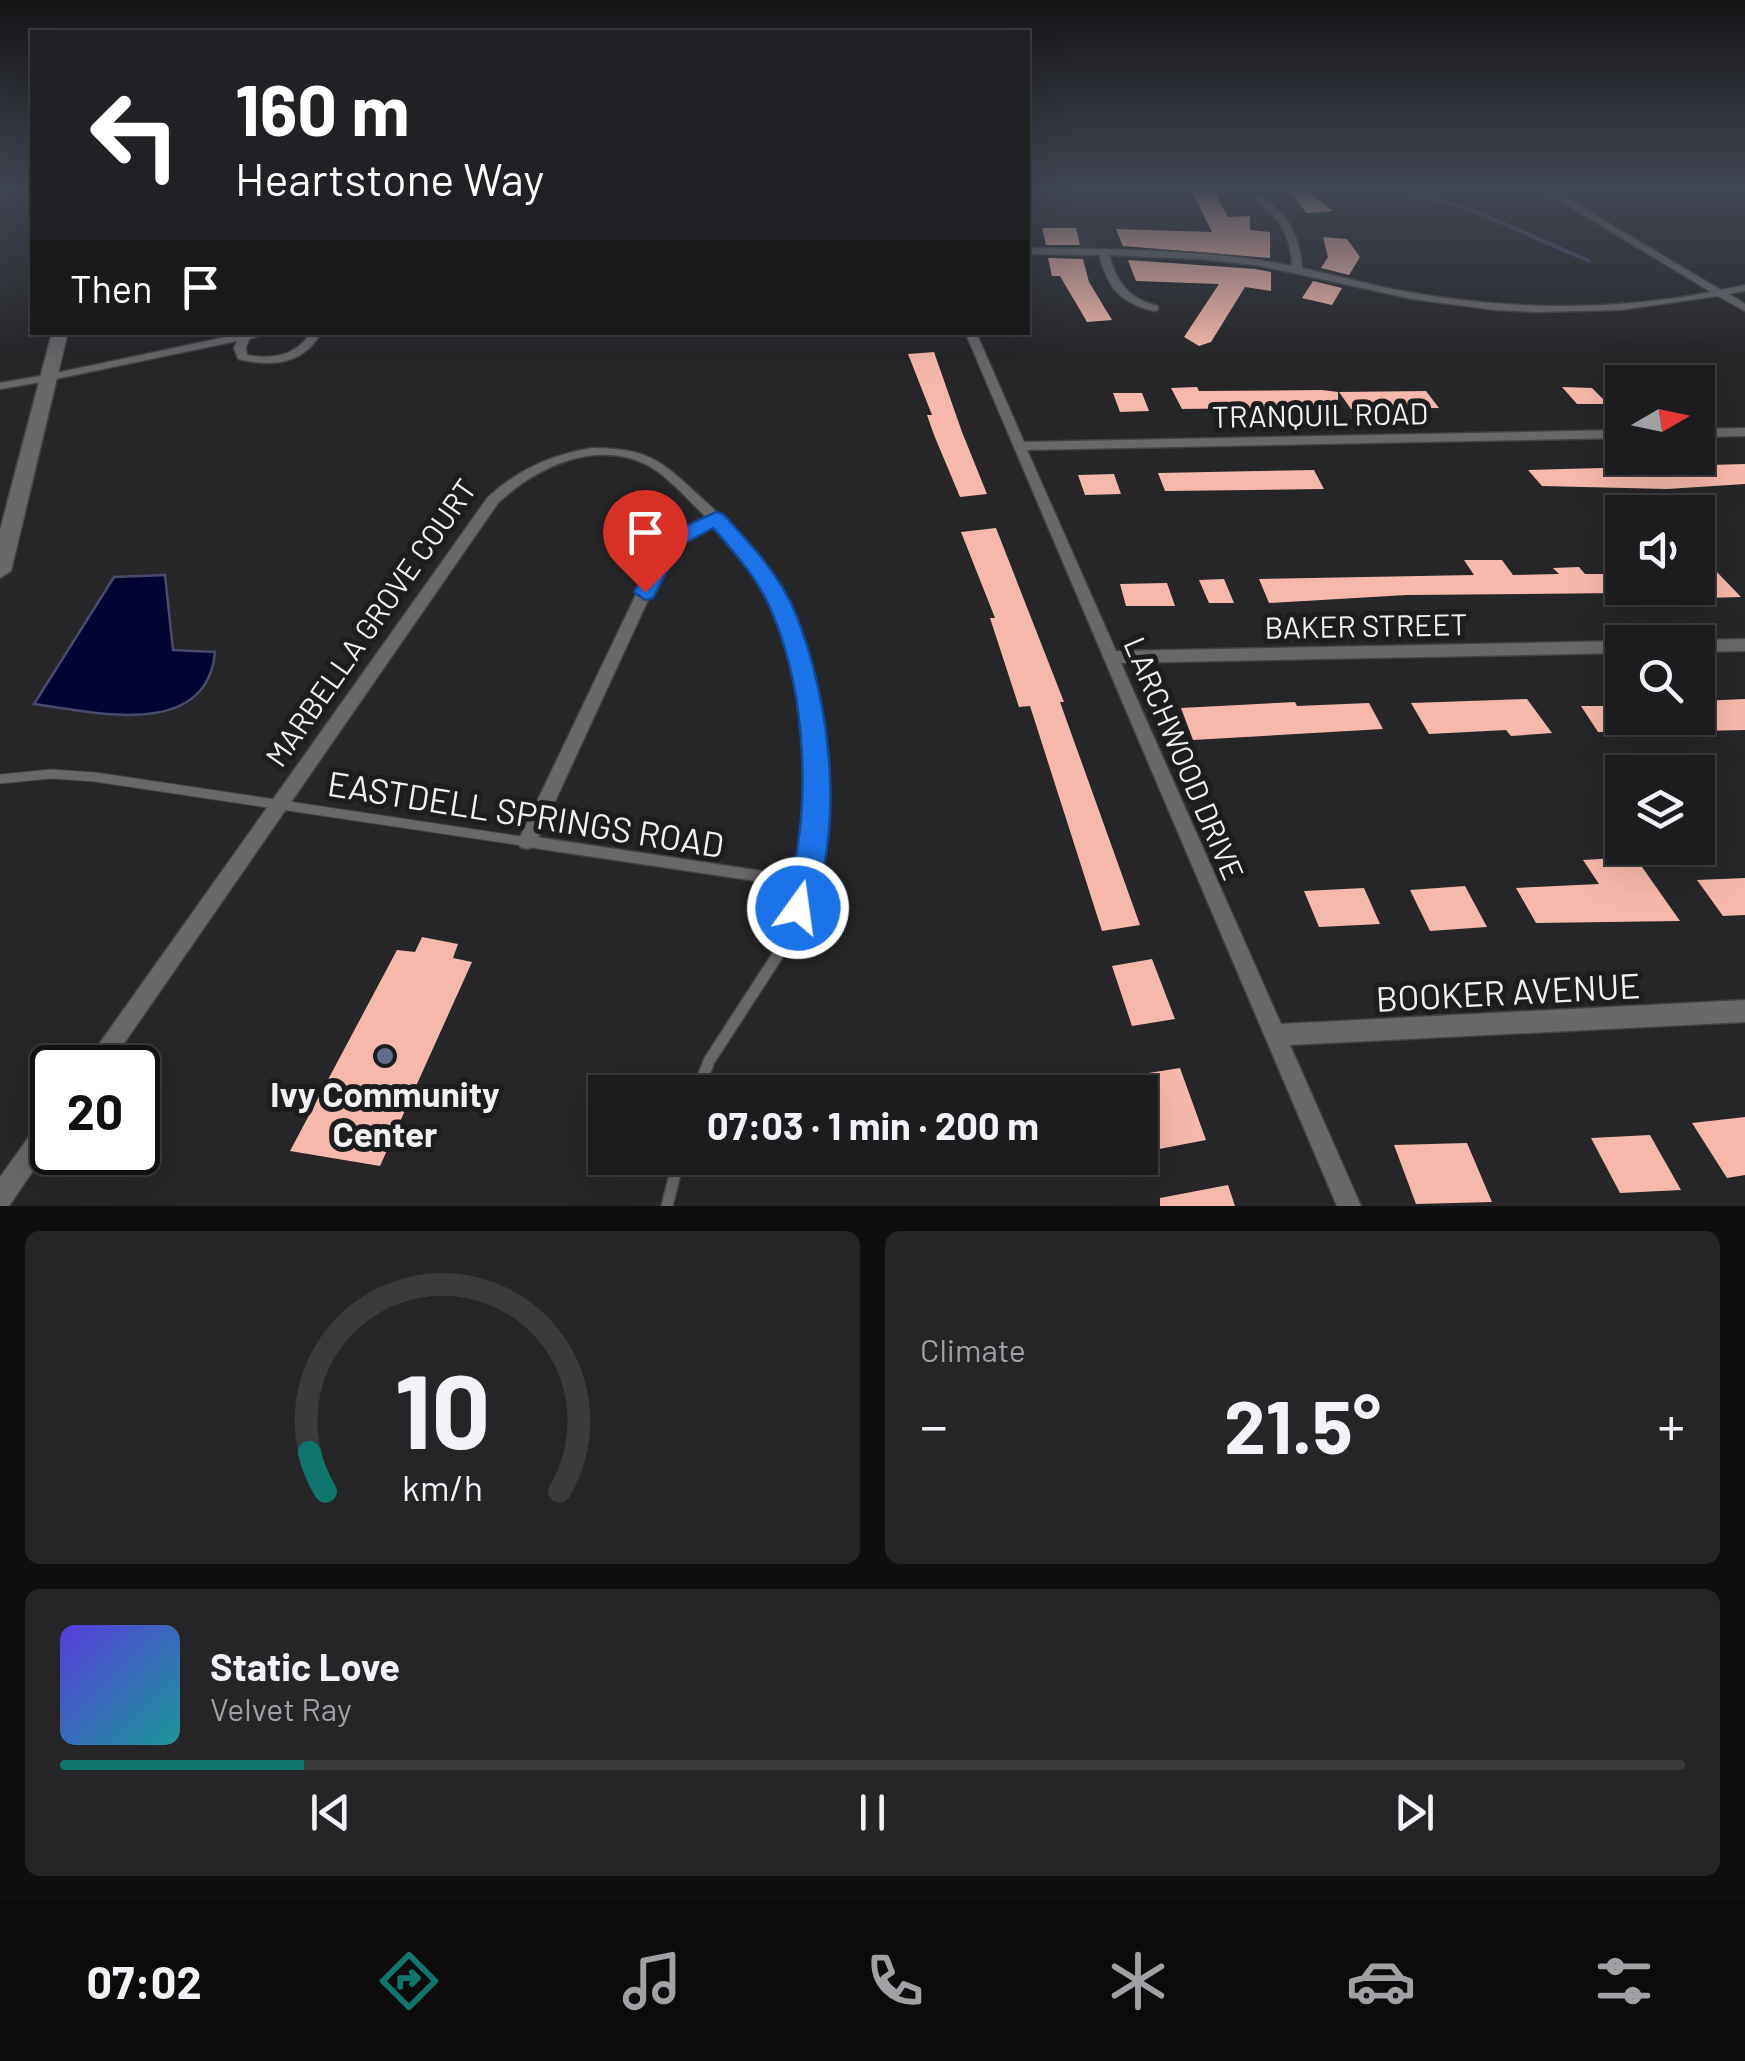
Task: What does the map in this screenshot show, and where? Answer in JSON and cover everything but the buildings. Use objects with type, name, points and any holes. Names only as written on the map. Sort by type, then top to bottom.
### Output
[{"type":"street","points":[[1295,244],[1296,270]]},
{"type":"street","points":[[1636,244],[1745,308]]},
{"type":"street","points":[[1030,251],[1190,256],[1296,270],[1409,296],[1513,309],[1656,304],[1745,288]]},
{"type":"street","points":[[1103,253],[1124,298],[1154,308]]},
{"type":"street","points":[[0,571],[59,335]]},
{"type":"street","points":[[51,377],[250,335]]},
{"type":"street","points":[[245,336],[240,348],[242,357],[256,361],[301,352],[311,345],[316,335]]},
{"type":"street","name":"LARCHWOOD DRIVE","points":[[971,335],[1348,1206]]},
{"type":"street","points":[[1715,433],[1745,432]]},
{"type":"street","name":"TRANQUIL ROAD","points":[[1019,446],[1605,434]]},
{"type":"street","name":"MARBELLA GROVE COURT","points":[[109,1045],[493,500],[519,476],[578,454],[642,456],[656,464],[716,518],[769,584],[783,610],[812,715],[816,766],[814,824],[806,883]]},
{"type":"street","points":[[527,841],[662,556],[683,533],[716,518]]},
{"type":"street","points":[[1715,646],[1745,645]]},
{"type":"street","name":"BAKER STREET","points":[[1112,657],[1605,647]]},
{"type":"street","name":"BOOKER AVENUE","points":[[1274,1035],[1745,1011]]},
{"type":"street","points":[[0,1198],[30,1155]]},
{"type":"lane","points":[[0,386],[51,377]]},
{"type":"lane","name":"EASTDELL SPRINGS ROAD","points":[[0,779],[51,774],[95,777],[806,883]]},
{"type":"lane","points":[[704,1075],[782,950],[806,883]]},
{"type":"lane","points":[[667,1206],[675,1175]]},
{"type":"water","points":[[165,575],[173,650],[215,652],[207,680],[192,699],[170,710],[115,715],[34,704],[114,577]]},
{"type":"waterway","points":[[1551,244],[1589,261]]},
{"type":"place","name":"Ivy Community Center","points":[[385,1056]]},
{"type":"route","points":[[645,592],[672,541],[716,518],[753,560],[783,610],[808,694],[816,766],[814,824],[806,883],[798,908]]}]
